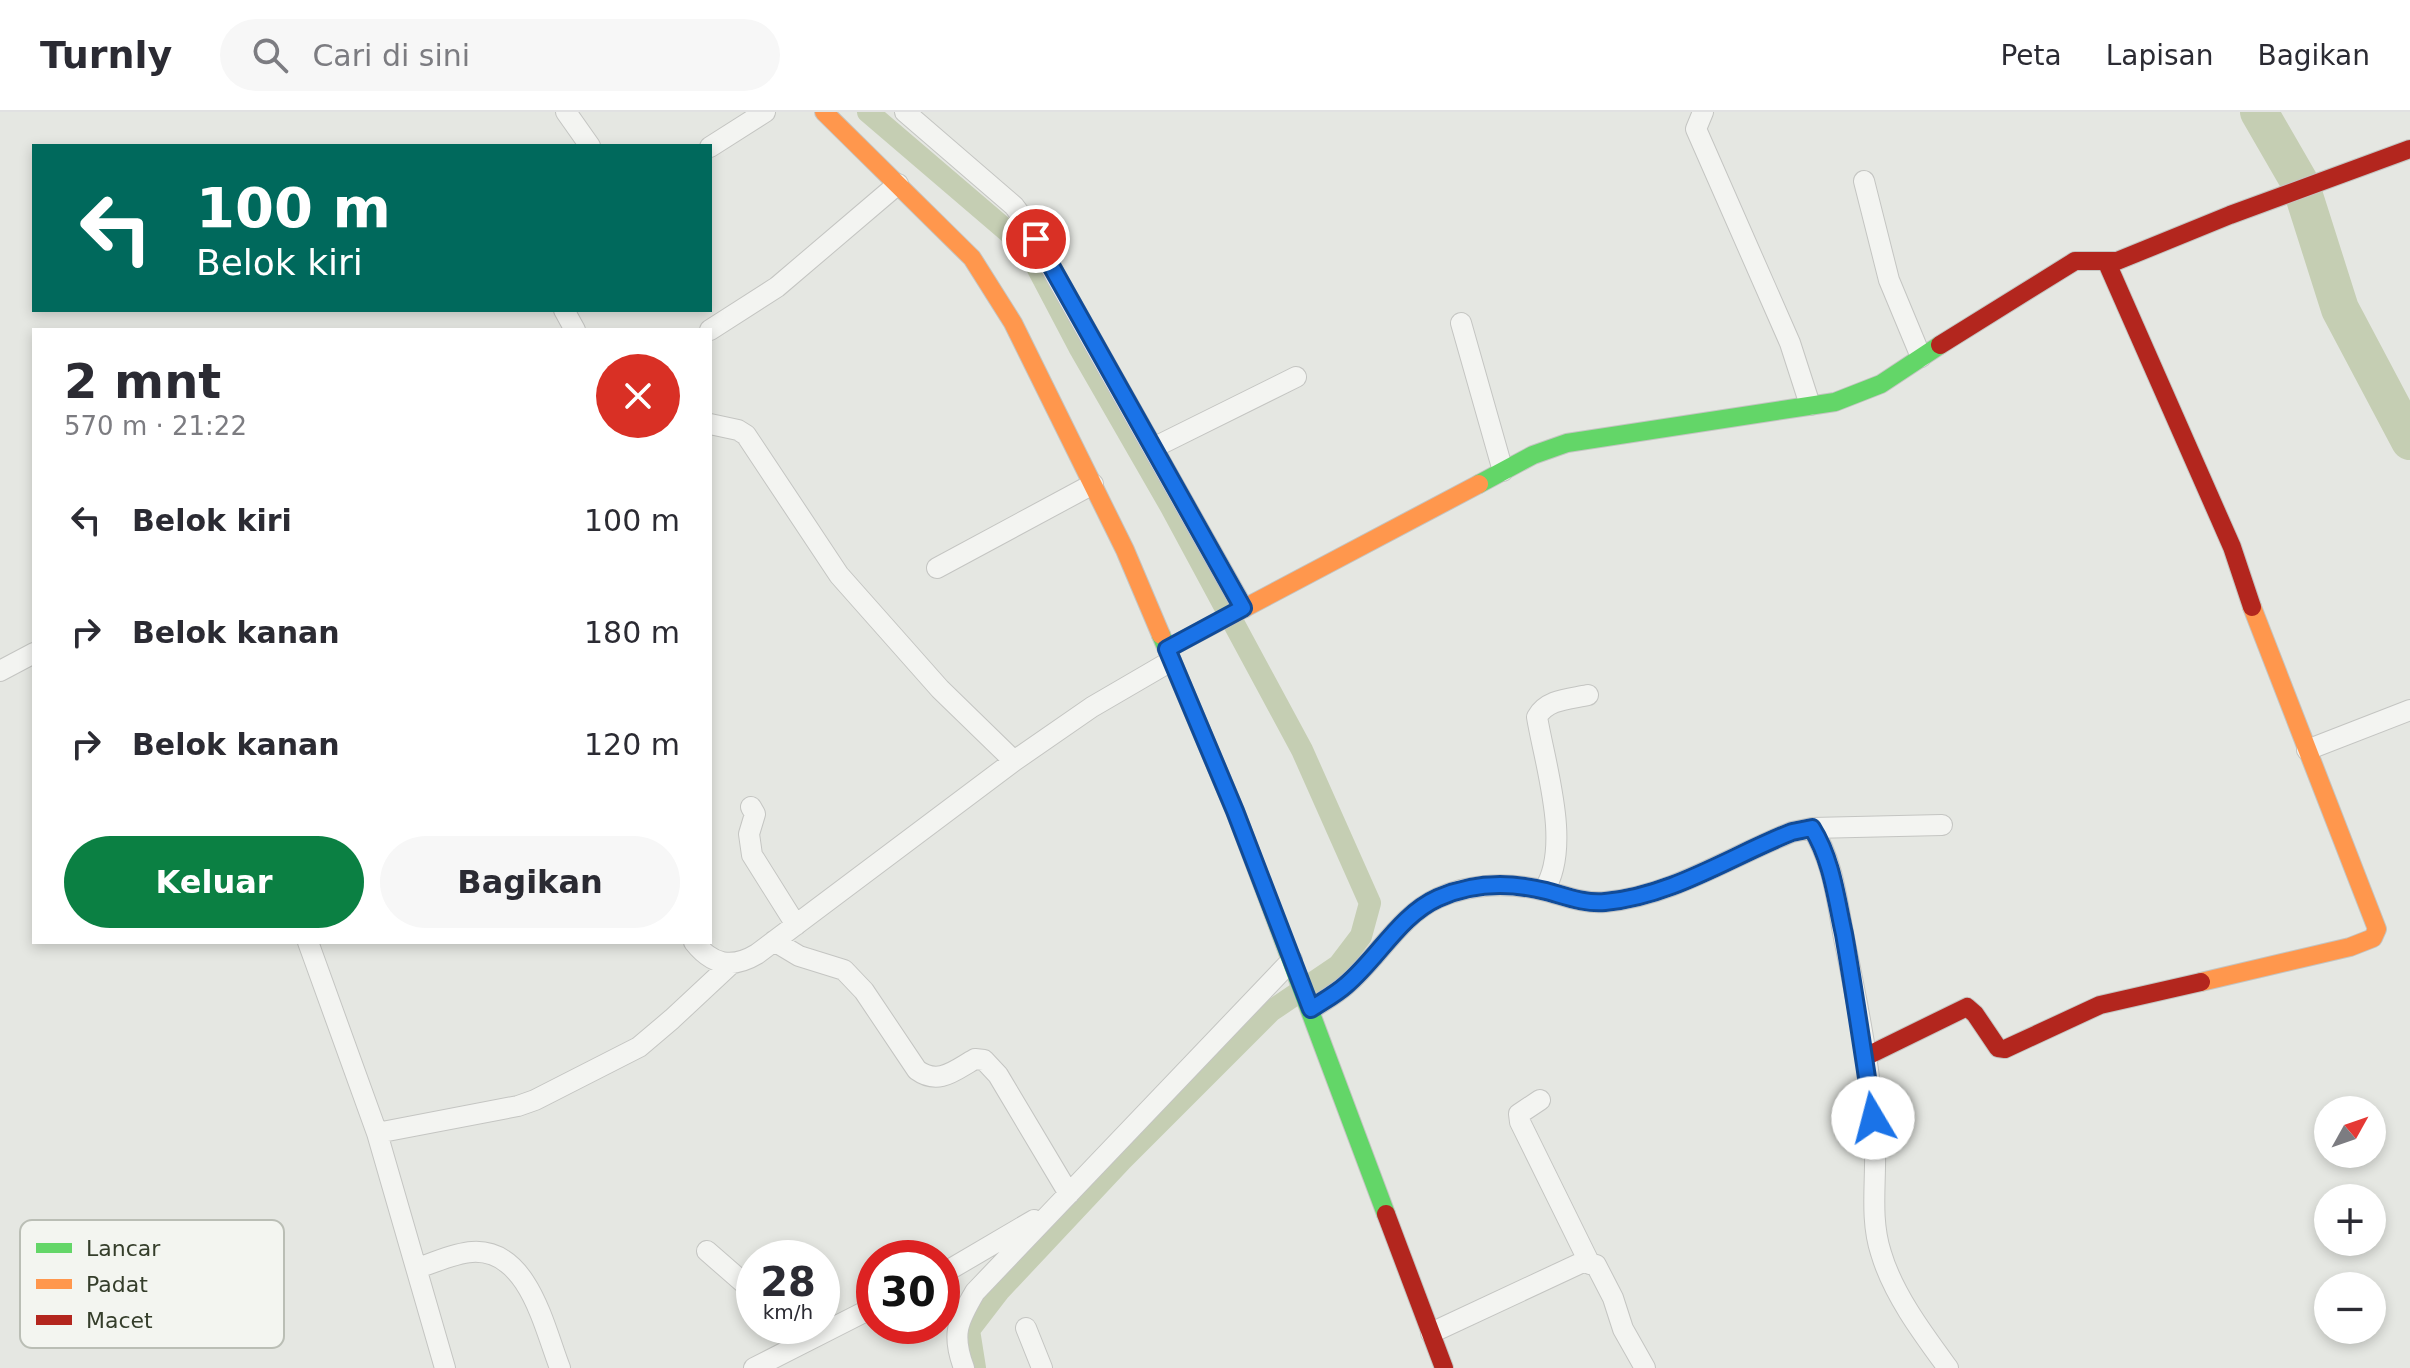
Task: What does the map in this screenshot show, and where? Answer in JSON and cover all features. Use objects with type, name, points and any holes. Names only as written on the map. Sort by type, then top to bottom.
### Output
[{"type":"main road","points":[[824,112],[972,258],[1013,323],[1093,484],[1125,550],[1235,811],[1444,1368]]},
{"type":"main road","points":[[1169,655],[1230,615],[1533,455],[1567,443],[1835,402],[1866,392],[1901,374],[1921,357],[2066,265],[2080,260],[2117,261],[2230,215],[2406,151]]},
{"type":"main road","points":[[1865,1057],[1967,1007],[1998,1048],[2005,1049],[2100,1005],[2350,947],[2373,938],[2377,929],[2262,638],[2232,547],[2107,263]]},
{"type":"street","points":[[566,112],[589,144]]},
{"type":"street","points":[[712,146],[765,112]]},
{"type":"street","points":[[905,112],[1014,206],[1023,218],[1153,448],[1230,615]]},
{"type":"street","points":[[1695,118],[1790,343],[1810,405]]},
{"type":"street","points":[[1864,181],[1889,280],[1921,357]]},
{"type":"street","points":[[712,329],[777,287],[898,184]]},
{"type":"street","points":[[1461,323],[1503,471]]},
{"type":"street","points":[[1153,448],[1296,377]]},
{"type":"street","points":[[712,424],[746,435],[839,575],[935,685],[1014,761]]},
{"type":"street","points":[[937,568],[1093,484]]},
{"type":"street","points":[[0,671],[32,654]]},
{"type":"street","points":[[696,944],[716,962],[731,964],[745,961],[1014,761],[1169,655]]},
{"type":"street","points":[[1544,890],[1553,877],[1557,828],[1537,717],[1542,709],[1552,703],[1588,695]]},
{"type":"street","points":[[2307,750],[2410,710]]},
{"type":"street","points":[[751,807],[755,814],[749,834],[752,855],[796,925]]},
{"type":"street","points":[[1309,1004],[1346,986],[1414,913],[1436,899],[1467,887],[1494,885],[1544,890],[1562,897],[1600,903],[1630,899],[1668,887],[1783,835],[1812,828],[1942,825]]},
{"type":"street","points":[[1812,828],[1828,860],[1857,1002],[1875,1141],[1874,1211],[1881,1255],[1900,1295],[1948,1368]]},
{"type":"street","points":[[774,941],[799,956],[844,970],[864,991],[917,1070],[927,1077],[935,1079],[975,1059],[989,1064],[998,1075],[1064,1200]]},
{"type":"street","points":[[309,944],[377,1133],[445,1368]]},
{"type":"street","points":[[377,1133],[535,1100],[639,1047],[731,964]]},
{"type":"street","points":[[964,1368],[956,1340],[958,1320],[975,1292],[1295,966]]},
{"type":"street","points":[[1540,1100],[1519,1114],[1520,1122],[1580,1266]]},
{"type":"street","points":[[960,1263],[1064,1200]]},
{"type":"street","points":[[707,1251],[736,1276]]},
{"type":"street","points":[[417,1268],[467,1252],[488,1253],[506,1261],[527,1285],[560,1368]]},
{"type":"street","points":[[1431,1333],[1580,1266],[1596,1265],[1623,1329],[1645,1368]]},
{"type":"street","points":[[960,1282],[975,1292]]},
{"type":"street","points":[[1026,1328],[1042,1368]]},
{"type":"street","points":[[754,1368],[786,1344]]},
{"type":"waterway","points":[[868,112],[1027,248],[1302,750],[1370,903],[1361,936],[1339,965],[1271,1011],[1122,1160],[999,1291],[969,1330],[975,1368]]},
{"type":"waterway","points":[[2259,112],[2300,183],[2340,309],[2410,441]]},
{"type":"traffic: fast","points":[[1479,484],[1533,455],[1567,443],[1835,402],[1881,384],[1940,345]]},
{"type":"traffic: fast","points":[[1161,635],[1235,811],[1386,1214]]},
{"type":"traffic: slow","points":[[824,112],[972,258],[1013,323],[1125,550],[1161,635]]},
{"type":"traffic: slow","points":[[1167,649],[1479,484]]},
{"type":"traffic: slow","points":[[2201,982],[2350,947],[2373,938],[2377,929],[2252,607]]},
{"type":"traffic: jam","points":[[1940,345],[2075,261],[2117,261],[2230,215],[2410,149]]},
{"type":"traffic: jam","points":[[2107,263],[2232,547],[2252,607]]},
{"type":"traffic: jam","points":[[1865,1057],[1967,1007],[1998,1048],[2005,1049],[2100,1005],[2201,982]]},
{"type":"traffic: jam","points":[[1386,1214],[1444,1368]]},
{"type":"route","points":[[1036,239],[1243,608],[1167,649],[1235,811],[1311,1009],[1346,986],[1414,913],[1436,899],[1467,887],[1494,885],[1544,890],[1562,897],[1600,903],[1630,899],[1668,887],[1774,839],[1812,828],[1828,860],[1857,1002],[1873,1118]]}]
